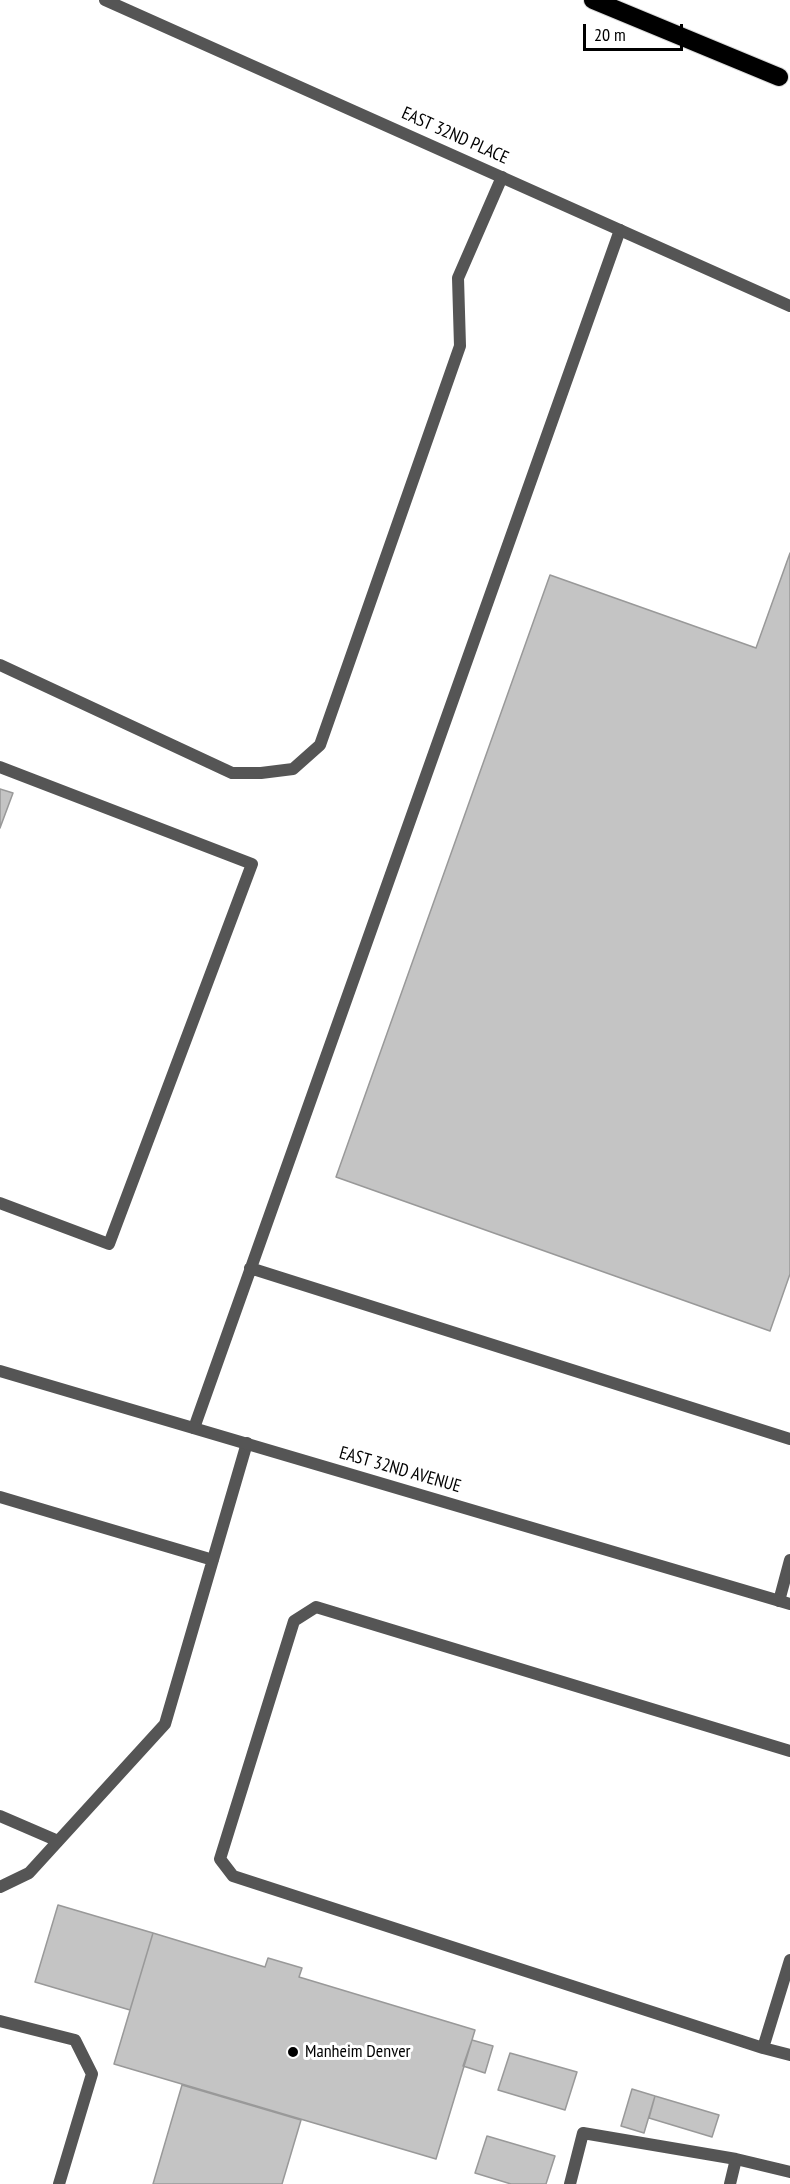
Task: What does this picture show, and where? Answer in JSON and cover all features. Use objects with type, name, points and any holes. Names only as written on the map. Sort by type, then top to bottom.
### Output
[{"type":"highway","points":[[593,0],[785,79]]},
{"type":"highway","points":[[608,0],[785,79]]},
{"type":"street","name":"EAST 32ND PLACE","points":[[105,0],[790,306]]},
{"type":"street","points":[[0,665],[232,773],[261,773],[293,769],[320,745],[460,346],[458,278],[502,177]]},
{"type":"street","points":[[194,1428],[620,230]]},
{"type":"street","points":[[0,767],[252,864],[109,1244],[0,1203]]},
{"type":"street","points":[[250,1268],[790,1439]]},
{"type":"street","name":"EAST 32ND AVENUE","points":[[0,1371],[784,1602]]},
{"type":"street","points":[[0,1887],[29,1873],[165,1724],[247,1443]]},
{"type":"street","points":[[0,1497],[213,1560]]},
{"type":"street","points":[[784,1602],[790,1560]]},
{"type":"street","points":[[790,1751],[316,1607],[294,1621],[220,1859],[233,1876],[790,2055]]},
{"type":"street","points":[[0,1815],[58,1841]]},
{"type":"street","points":[[763,2048],[790,1960]]},
{"type":"street","points":[[0,2021],[75,2040],[92,2074],[59,2184]]},
{"type":"street","points":[[570,2184],[583,2133],[790,2172]]},
{"type":"street","points":[[730,2184],[736,2160]]},
{"type":"building","points":[[790,553],[790,1274],[770,1331],[336,1177],[550,575],[756,648]]},
{"type":"building","points":[[0,789],[13,793],[0,828]]},
{"type":"building","points":[[58,1905],[153,1933],[130,2010],[35,1982]]},
{"type":"building","name":"Manheim Denver","points":[[153,1933],[265,1967],[268,1958],[302,1968],[299,1977],[475,2030],[436,2159],[114,2064]]},
{"type":"building","points":[[472,2040],[493,2046],[485,2073],[463,2066]]},
{"type":"building","points":[[510,2053],[577,2072],[565,2110],[498,2090]]},
{"type":"building","points":[[182,2085],[301,2120],[282,2184],[153,2184]]},
{"type":"building","points":[[632,2089],[655,2096],[644,2133],[621,2126]]},
{"type":"building","points":[[655,2096],[719,2115],[712,2137],[649,2118]]},
{"type":"building","points":[[487,2136],[555,2156],[546,2184],[511,2184],[475,2173]]},
{"type":"place","name":"Manheim Denver","points":[[293,2052]]}]
